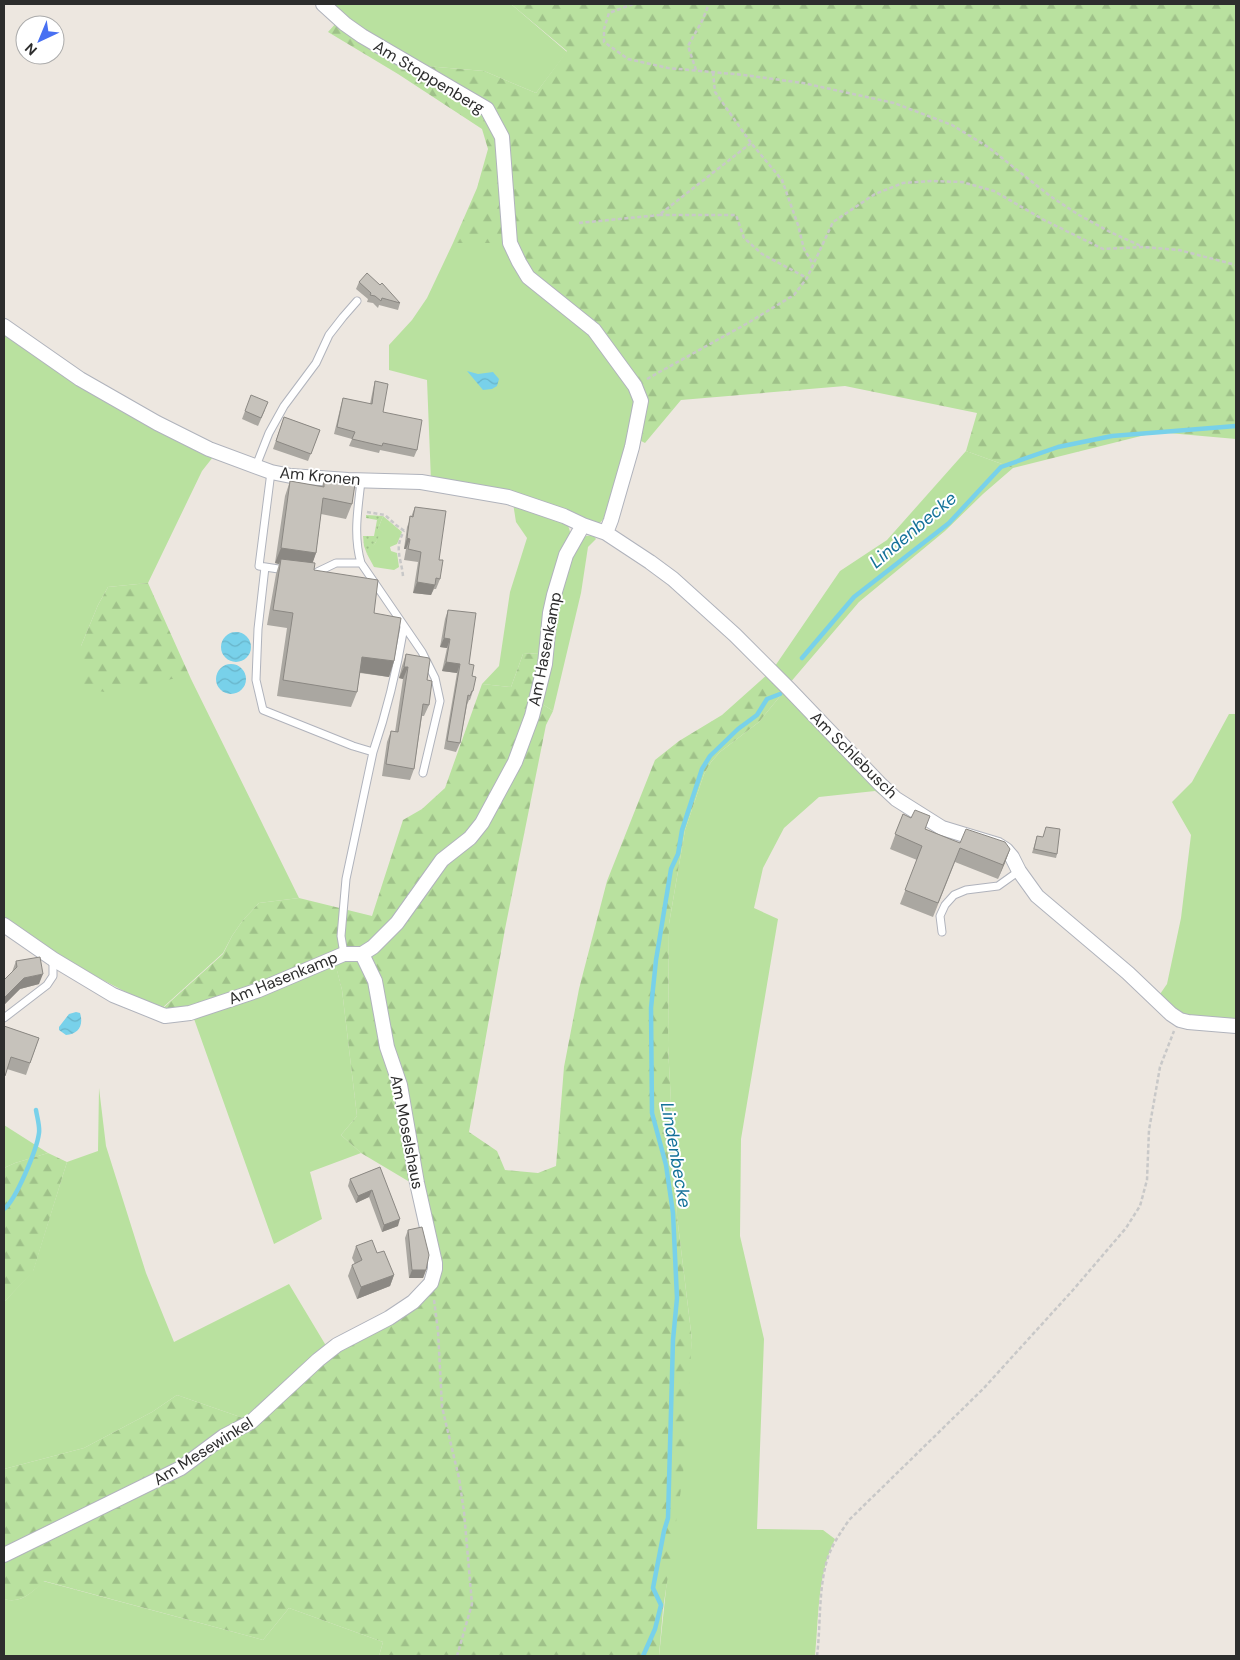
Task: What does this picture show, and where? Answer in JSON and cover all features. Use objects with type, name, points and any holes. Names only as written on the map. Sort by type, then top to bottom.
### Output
[{"type":"street","name":"Am Stoppenberg","points":[[323,4],[345,24],[362,36],[487,108],[502,136],[510,243],[519,262],[528,277],[594,330],[635,386],[641,401],[640,414],[606,533]]},
{"type":"street","name":"Am Kronen","points":[[4,326],[80,379],[157,423],[209,449],[271,472],[291,476],[361,481],[421,482],[508,497],[606,533]]},
{"type":"street","name":"Am Hasenkamp","points":[[4,925],[53,959],[113,995],[165,1016],[190,1013],[259,990],[344,954],[362,954],[374,947],[397,923],[442,860],[470,838],[482,823],[493,806],[515,762],[532,716],[545,664],[550,613],[554,595],[566,555],[583,525]]},
{"type":"street","name":"Am Schlebusch","points":[[606,533],[673,579],[729,629],[896,799],[942,828],[998,845],[1006,850],[1037,896],[1047,906],[1128,973],[1180,1020]]},
{"type":"street","name":"Am Moselshaus","points":[[362,954],[375,981],[387,1047],[400,1085],[417,1183],[435,1263],[431,1283]]},
{"type":"street","points":[[1180,1020],[1236,1026]]},
{"type":"street","name":"Am Mesewinkel","points":[[4,1555],[181,1468],[224,1436],[252,1422],[337,1345],[389,1318],[413,1302],[431,1283]]},
{"type":"lane","points":[[256,466],[269,433],[284,406],[316,362],[329,335],[358,301]]},
{"type":"lane","points":[[271,472],[259,566],[295,571]]},
{"type":"lane","points":[[361,481],[356,531],[357,549],[361,563],[422,652],[434,678],[440,701],[423,773]]},
{"type":"lane","points":[[305,573],[314,574],[336,563],[361,563]]},
{"type":"lane","points":[[265,567],[258,629],[256,680],[263,710],[352,746],[373,752]]},
{"type":"lane","points":[[344,954],[340,936],[346,879],[373,752],[396,671],[404,627]]},
{"type":"lane","points":[[942,932],[940,916],[945,905],[954,895],[966,890],[998,886],[1019,871]]},
{"type":"lane","points":[[4,1018],[47,984],[53,976],[53,959]]},
{"type":"path","points":[[633,4],[609,14],[604,29],[604,42],[628,59],[668,68],[803,84],[894,103],[952,125],[988,147],[1050,196],[1079,215],[1143,247]]},
{"type":"path","points":[[696,70],[688,46],[709,4]]},
{"type":"path","points":[[713,72],[715,92],[751,143],[782,180],[798,225],[804,249],[814,264]]},
{"type":"path","points":[[659,215],[751,143]]},
{"type":"path","points":[[635,386],[769,311],[794,294],[807,278],[833,222],[875,194],[903,183],[931,181],[962,182],[994,191],[1044,220],[1103,249],[1143,247],[1179,250],[1236,265]]},
{"type":"path","points":[[579,223],[659,215],[736,215],[744,238],[762,254],[807,278]]},
{"type":"path","points":[[358,511],[385,515],[405,531],[400,538],[398,552],[403,576]]},
{"type":"path","points":[[817,1656],[823,1575],[837,1537],[849,1520],[983,1388],[1126,1228],[1140,1206],[1147,1180],[1149,1130],[1160,1067],[1172,1034],[1180,1020]]},
{"type":"path","points":[[431,1283],[438,1331],[442,1406],[459,1478],[472,1604],[457,1656]]},
{"type":"green space","points":[[328,4],[511,4],[567,52],[536,93],[484,71],[414,65]]},
{"type":"green space","points":[[511,4],[1236,4],[1236,439],[1157,432],[1013,468],[966,451],[977,413],[845,386],[681,400],[645,443],[637,439],[646,406],[631,374],[529,274],[513,242],[493,111],[414,65],[484,71],[536,93],[567,51]]},
{"type":"green space","points":[[337,22],[486,112],[500,137],[507,243],[453,243],[477,188],[488,149],[482,129],[398,74],[328,32]]},
{"type":"green space","points":[[453,243],[507,243],[592,331],[631,388],[636,409],[608,514],[598,525],[431,481],[427,380],[389,370],[389,345],[412,320],[427,298]]},
{"type":"green space","points":[[4,331],[213,457],[202,471],[148,583],[108,587],[98,605],[81,646],[172,679],[191,679],[299,898],[259,903],[243,920],[223,953],[160,1010],[63,959],[4,919]]},
{"type":"green space","points":[[966,451],[1013,468],[945,531],[859,602],[789,684],[773,669],[840,571],[887,540]]},
{"type":"green space","points":[[513,503],[567,522],[571,535],[540,653],[523,654],[511,687],[482,684],[499,666],[510,592],[527,538],[516,522]]},
{"type":"green space","points":[[366,515],[383,516],[378,529],[379,536],[371,551],[367,554],[363,536],[374,536],[377,520],[366,518]]},
{"type":"green space","points":[[383,516],[402,532],[397,544],[390,547],[391,551],[397,553],[399,567],[394,570],[374,567],[367,554],[376,542]]},
{"type":"green space","points":[[593,535],[596,539],[588,547],[581,593],[553,711],[539,702],[555,607],[566,570],[580,541],[586,536]]},
{"type":"green space","points":[[148,583],[191,679],[172,679],[105,692],[84,689],[81,646],[98,605],[108,587]]},
{"type":"green space","points":[[540,653],[533,698],[553,711],[546,725],[505,929],[469,1132],[497,1151],[505,1170],[538,1173],[556,1166],[564,1067],[579,989],[607,881],[655,760],[679,741],[722,715],[769,673],[785,690],[759,722],[720,752],[704,774],[685,830],[669,924],[668,1046],[677,1216],[692,1340],[683,1476],[663,1609],[659,1656],[379,1656],[383,1642],[289,1608],[263,1640],[44,1581],[26,1596],[16,1600],[4,1599],[4,1469],[84,1448],[152,1412],[177,1395],[249,1420],[315,1358],[432,1286],[418,1179],[408,1181],[361,1153],[341,1135],[357,1116],[342,990],[335,963],[188,1010],[161,1010],[223,954],[243,920],[259,903],[299,898],[372,916],[403,820],[422,809],[445,788],[482,684],[511,687],[523,654]]},
{"type":"green space","points":[[785,690],[890,802],[875,791],[819,797],[784,828],[763,868],[754,908],[778,919],[741,1139],[740,1236],[764,1339],[757,1529],[823,1530],[835,1539],[829,1553],[822,1582],[815,1656],[659,1656],[692,1340],[677,1216],[668,1046],[669,924],[685,830],[704,774],[720,752],[759,722]]},
{"type":"green space","points":[[1229,714],[1236,714],[1236,1023],[1187,1018],[1158,997],[1167,984],[1181,918],[1191,835],[1172,802],[1192,782]]},
{"type":"green space","points":[[335,962],[342,990],[357,1116],[341,1135],[361,1153],[310,1172],[322,1219],[274,1244],[193,1016]]},
{"type":"green space","points":[[99,1088],[106,1146],[146,1273],[174,1342],[289,1284],[328,1349],[249,1420],[177,1395],[152,1412],[84,1448],[4,1469],[4,1302],[33,1271],[67,1162],[98,1151]]},
{"type":"green space","points":[[4,1125],[48,1153],[4,1168]]},
{"type":"green space","points":[[48,1153],[67,1162],[33,1272],[4,1302],[4,1168]]},
{"type":"green space","points":[[43,1581],[263,1640],[289,1608],[383,1642],[379,1656],[4,1656],[4,1599],[16,1600],[26,1596]]},
{"type":"water","points":[[467,371],[478,374],[493,372],[499,379],[497,386],[492,389],[483,390]]},
{"type":"water","points":[[236,632],[247,636],[251,647],[247,658],[236,662],[225,658],[221,647],[225,636]]},
{"type":"water","points":[[231,664],[237,665],[245,673],[245,685],[237,693],[231,694],[225,693],[217,685],[216,679],[217,673],[225,665]]},
{"type":"water","points":[[80,1013],[81,1018],[79,1028],[74,1033],[66,1035],[59,1030],[59,1027],[69,1014]]},
{"type":"building","points":[[367,273],[380,285],[382,283],[400,303],[382,298],[381,301],[375,296],[370,295],[371,293],[359,282]]},
{"type":"building","points":[[375,381],[388,384],[383,412],[422,420],[417,450],[383,443],[382,446],[352,439],[355,432],[337,427],[343,398],[372,404]]},
{"type":"building","points":[[251,395],[268,402],[261,418],[245,411]]},
{"type":"building","points":[[284,417],[320,430],[311,454],[276,441]]},
{"type":"building","points":[[324,479],[355,484],[352,504],[323,498],[316,553],[281,548],[290,481],[324,487]]},
{"type":"building","points":[[415,507],[446,511],[439,560],[443,560],[440,579],[436,578],[435,585],[417,582],[421,552],[408,549],[410,539],[407,538],[410,516],[413,517]]},
{"type":"building","points":[[281,559],[315,563],[314,570],[378,580],[374,613],[401,618],[394,661],[362,657],[357,692],[283,680],[293,613],[273,610]]},
{"type":"building","points":[[448,610],[476,613],[469,664],[474,665],[472,676],[476,677],[473,691],[470,696],[468,695],[460,743],[447,741],[460,664],[446,662],[450,639],[444,638]]},
{"type":"building","points":[[406,654],[429,658],[427,680],[432,681],[429,705],[423,704],[414,769],[386,764],[391,731],[398,732],[408,667],[404,667]]},
{"type":"building","points":[[915,810],[930,816],[925,829],[960,843],[966,829],[1005,842],[1010,849],[1003,865],[960,848],[938,903],[905,890],[922,846],[895,834],[903,814],[911,818]]},
{"type":"building","points":[[1046,827],[1060,829],[1057,854],[1034,849],[1037,836],[1043,837]]},
{"type":"building","points":[[40,957],[43,974],[24,978],[4,998],[4,980],[17,967],[16,961]]},
{"type":"building","points":[[4,1026],[39,1038],[30,1063],[11,1057],[5,1076],[4,1076]]},
{"type":"building","points":[[380,1167],[400,1219],[384,1225],[372,1190],[358,1196],[350,1179]]},
{"type":"building","points":[[422,1227],[429,1255],[426,1270],[412,1270],[408,1230]]},
{"type":"building","points":[[372,1240],[377,1253],[384,1251],[394,1275],[361,1287],[352,1265],[362,1260],[356,1246]]},
{"type":"waterway","name":"Lindenbecke","points":[[802,658],[854,597],[949,523],[1001,467],[1058,447],[1112,436],[1236,426]]},
{"type":"waterway","name":"Lindenbecke","points":[[643,1656],[655,1629],[661,1605],[653,1588],[668,1518],[673,1340],[677,1298],[673,1213],[666,1165],[652,1113],[651,1008],[656,960],[671,869],[678,854],[682,830],[702,769],[710,756],[738,729],[757,715],[767,699],[780,694]]},
{"type":"waterway","points":[[4,1209],[20,1185],[34,1150],[39,1130],[36,1110]]}]
